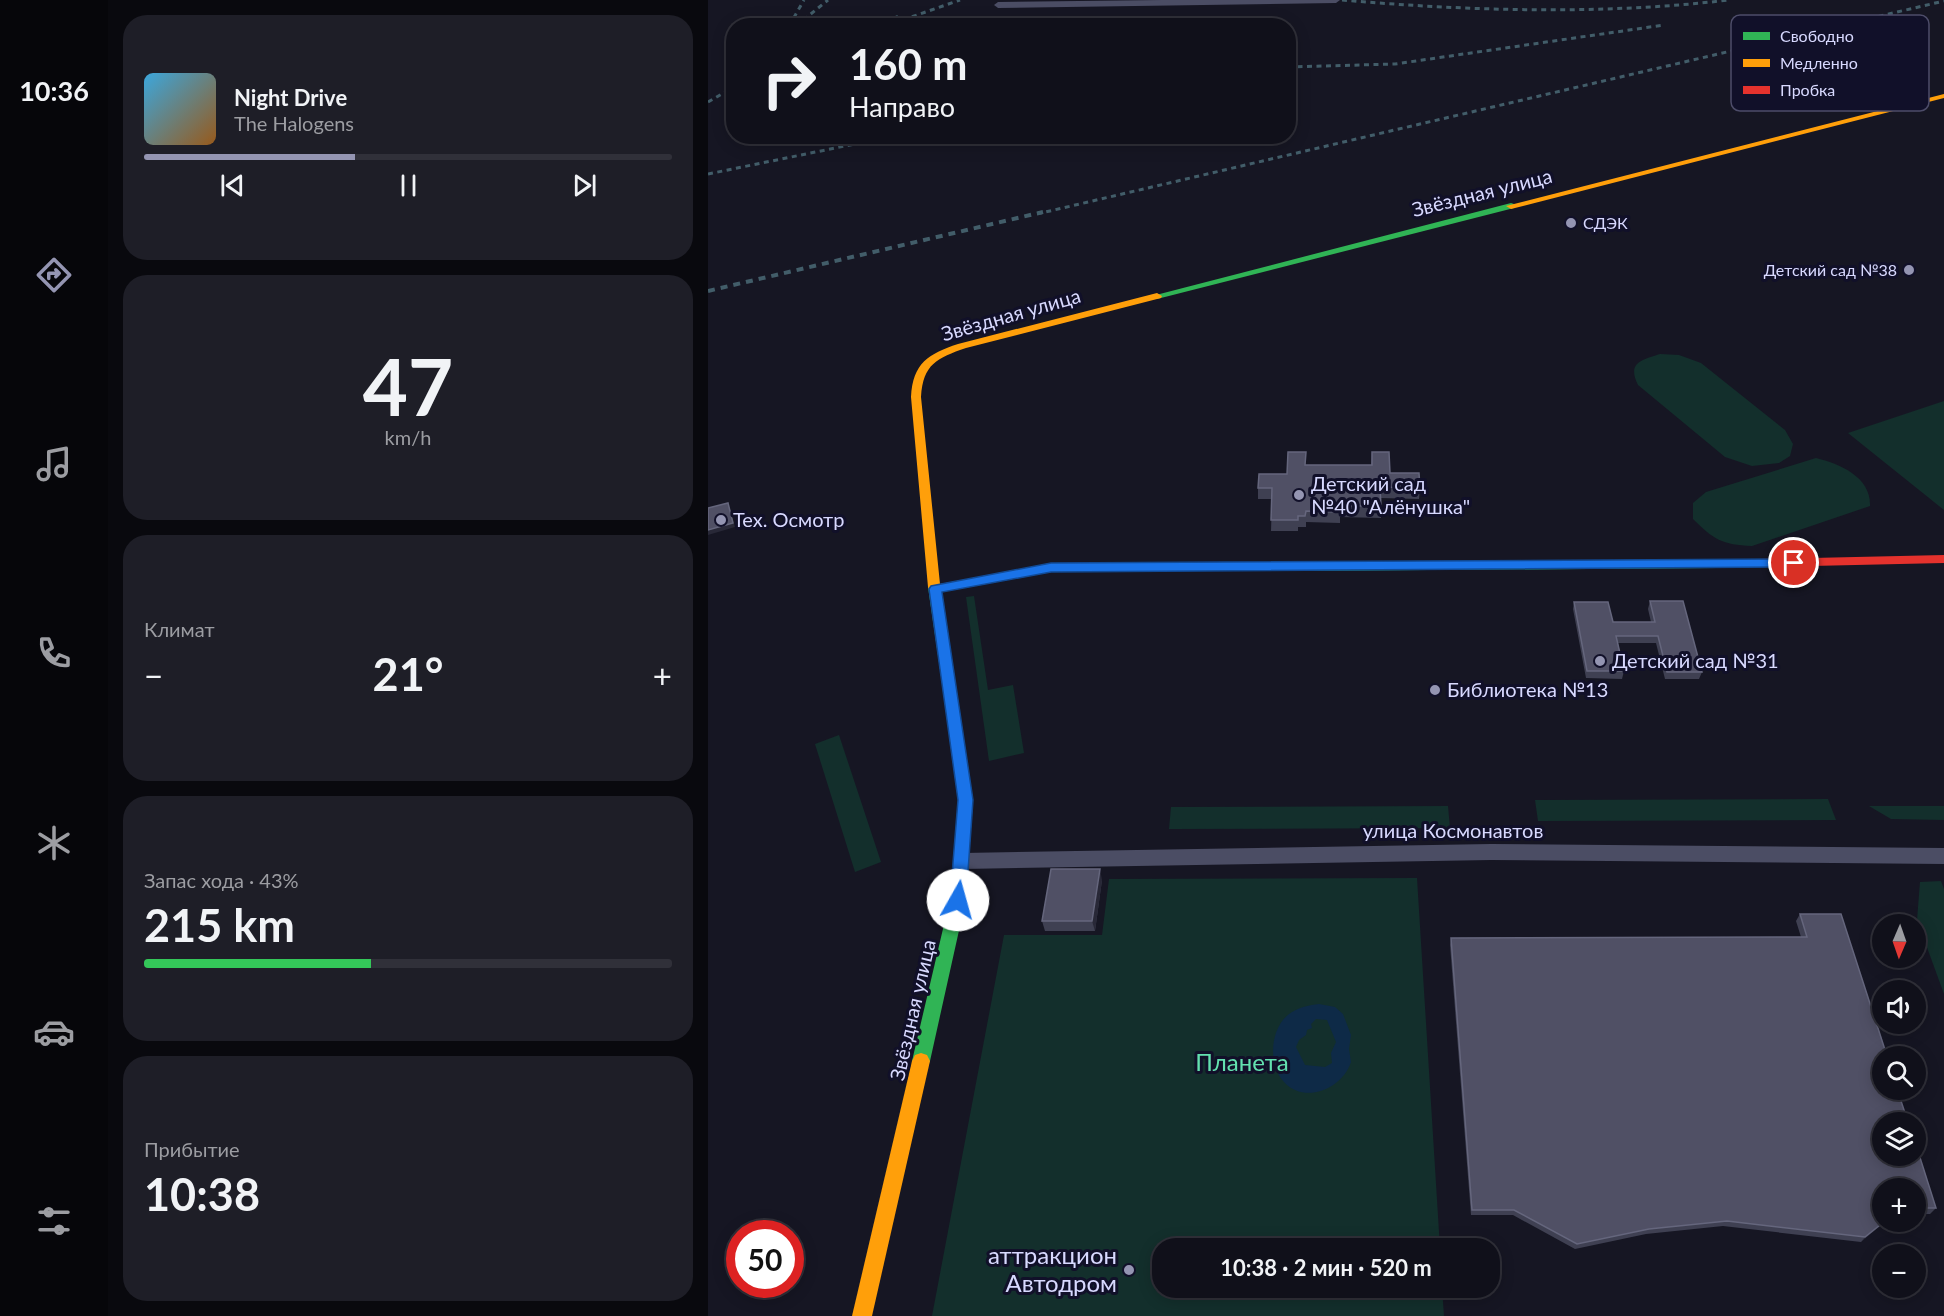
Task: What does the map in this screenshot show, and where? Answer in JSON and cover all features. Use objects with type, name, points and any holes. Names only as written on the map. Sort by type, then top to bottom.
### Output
[{"type":"main road","name":"Звёздная улица","points":[[1929,100],[1944,96]]},
{"type":"main road","name":"Звёздная улица","points":[[862,1316],[958,900],[963,861],[966,800],[935,589],[916,397],[917,375],[928,362],[948,350],[1885,111]]},
{"type":"main road","points":[[935,589],[1051,568],[1764,564],[1944,559]]},
{"type":"street","points":[[998,4],[1336,0]]},
{"type":"street","name":"улица Космонавтов","points":[[963,861],[1491,852],[1944,856]]},
{"type":"green space","points":[[1660,354],[1679,355],[1701,363],[1785,430],[1793,444],[1790,456],[1779,463],[1752,466],[1725,457],[1638,385],[1634,372],[1635,367],[1642,361]]},
{"type":"green space","points":[[1944,401],[1944,510],[1848,433]]},
{"type":"green space","points":[[1816,458],[1844,468],[1860,480],[1869,496],[1870,506],[1752,546],[1719,540],[1706,532],[1693,519],[1693,503],[1706,492]]},
{"type":"green space","points":[[974,596],[988,690],[1013,685],[1024,753],[989,761],[966,597]]},
{"type":"green space","points":[[839,735],[881,862],[855,872],[815,744]]},
{"type":"green space","points":[[1828,799],[1836,820],[1538,821],[1535,800]]},
{"type":"green space","points":[[1448,806],[1450,828],[1169,829],[1171,807]]},
{"type":"green space","points":[[1869,806],[1944,806],[1944,820],[1891,819]]},
{"type":"green space","name":"Планета","points":[[1417,878],[1439,1238],[1152,1238],[1152,1298],[1443,1298],[1444,1316],[932,1316],[1004,935],[1102,935],[1109,879]]},
{"type":"green space","points":[[1941,881],[1944,889],[1944,994],[1926,945],[1926,914],[1917,914],[1920,882]]},
{"type":"water","points":[[1319,1004],[1335,1007],[1343,1014],[1351,1035],[1349,1049],[1351,1062],[1347,1071],[1332,1086],[1312,1093],[1302,1092],[1284,1082],[1279,1074],[1275,1065],[1273,1045],[1279,1026],[1285,1018],[1305,1006]],"holes":[[[1316,1019],[1327,1020],[1336,1042],[1331,1053],[1332,1063],[1325,1067],[1305,1065],[1296,1047],[1299,1040],[1306,1035],[1307,1030],[1312,1028],[1311,1024]]]},
{"type":"building","points":[[1288,452],[1306,452],[1305,465],[1372,465],[1372,452],[1389,452],[1390,473],[1419,473],[1420,488],[1380,487],[1381,506],[1340,506],[1340,512],[1306,511],[1305,516],[1298,516],[1298,520],[1271,520],[1272,488],[1258,488],[1259,474],[1287,474]]},
{"type":"building","name":"Тех. Осмотр","points":[[728,503],[733,523],[708,530],[708,508]]},
{"type":"building","name":"Детский сад №31","points":[[1650,601],[1683,601],[1702,672],[1667,672],[1658,636],[1616,636],[1624,671],[1587,671],[1574,602],[1608,602],[1613,622],[1655,622]]},
{"type":"building","points":[[1051,869],[1100,869],[1092,921],[1042,921]]},
{"type":"building","points":[[1800,914],[1841,914],[1872,1010],[1872,1034],[1880,1034],[1884,1046],[1872,1046],[1872,1100],[1901,1100],[1905,1112],[1872,1112],[1872,1166],[1923,1166],[1936,1208],[1926,1208],[1926,1178],[1872,1178],[1872,1231],[1865,1237],[1727,1221],[1649,1229],[1577,1244],[1514,1210],[1472,1210],[1451,938],[1807,937]]},
{"type":"railway","points":[[794,18],[804,0]]},
{"type":"railway","points":[[806,18],[828,0]]},
{"type":"railway","points":[[908,18],[960,0]]},
{"type":"railway","points":[[1342,0],[1438,7],[1536,10],[1633,8],[1729,0]]},
{"type":"railway","points":[[1884,15],[1944,1]]},
{"type":"railway","points":[[894,18],[901,15]]},
{"type":"railway","points":[[1296,67],[1395,64],[1664,25]]},
{"type":"railway","points":[[1037,214],[1731,51]]},
{"type":"railway","points":[[708,102],[726,92]]},
{"type":"railway","points":[[708,174],[855,144]]},
{"type":"railway","points":[[708,291],[1043,212]]},
{"type":"traffic: fast","points":[[1157,296],[1511,206]]},
{"type":"traffic: fast","points":[[1298,567],[1717,564]]},
{"type":"traffic: fast","points":[[921,1061],[958,899],[966,800],[934,587]]},
{"type":"traffic: slow","points":[[1929,100],[1944,96]]},
{"type":"traffic: slow","points":[[1511,206],[1885,111]]},
{"type":"traffic: slow","points":[[934,587],[916,397],[919,376],[928,362],[942,353],[962,346],[1157,296]]},
{"type":"traffic: slow","points":[[935,589],[1051,568],[1298,567]]},
{"type":"traffic: slow","points":[[862,1316],[921,1061]]},
{"type":"traffic: jam","points":[[1717,564],[1944,559]]},
{"type":"place","name":"СДЭК","points":[[1571,223]]},
{"type":"place","name":"Детский сад №38","points":[[1909,270]]},
{"type":"place","name":"Детский сад №40 \"Алёнушка\"","points":[[1299,495]]},
{"type":"place","name":"Тех. Осмотр","points":[[721,520]]},
{"type":"place","name":"Детский сад №31","points":[[1600,661]]},
{"type":"place","name":"Библиотека №13","points":[[1435,690]]},
{"type":"place","name":"аттракцион Автодром","points":[[1129,1270]]},
{"type":"route","points":[[958,900],[963,861],[966,800],[935,589],[1051,568],[1794,563]]}]
